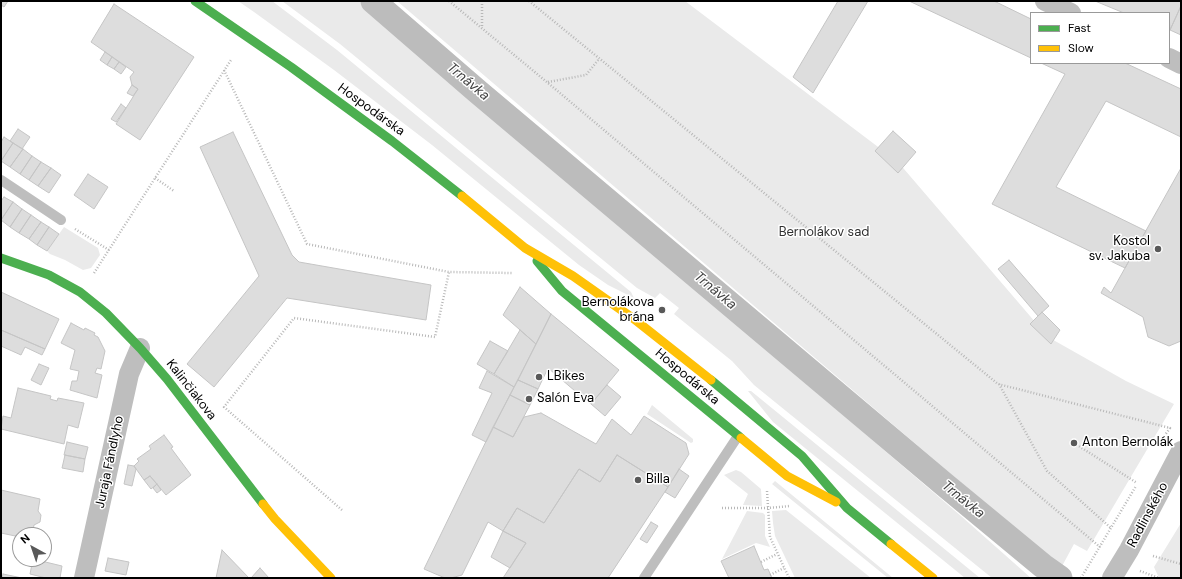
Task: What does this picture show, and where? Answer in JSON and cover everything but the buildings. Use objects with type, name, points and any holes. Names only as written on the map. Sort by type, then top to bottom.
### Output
[{"type":"street","name":"Hospodárska","points":[[195,1],[291,67],[392,141],[525,248],[573,276],[628,315],[720,388],[802,456],[848,508],[933,578]]},
{"type":"street","points":[[1045,1],[1069,12]]},
{"type":"street","points":[[1170,58],[1181,64]]},
{"type":"street","name":"Hospodárska","points":[[525,248],[562,291],[787,476],[848,508]]},
{"type":"street","name":"Kalinčiakova","points":[[1,258],[49,275],[80,292],[106,313],[140,348],[167,379],[275,519],[330,578]]},
{"type":"street","name":"Juraja Fándlyho","points":[[84,578],[129,374],[140,348]]},
{"type":"street","name":"Radlinského","points":[[1112,578],[1129,550],[1181,451]]},
{"type":"lane","points":[[1,180],[61,220]]},
{"type":"lane","points":[[644,578],[738,436]]},
{"type":"path","points":[[449,1],[548,82],[1099,546]]},
{"type":"path","points":[[482,1],[482,28]]},
{"type":"path","points":[[528,1],[998,384],[1047,471],[1111,528]]},
{"type":"path","points":[[548,82],[586,75],[599,59]]},
{"type":"path","points":[[91,278],[231,60]]},
{"type":"path","points":[[224,70],[307,244],[449,272],[512,274]]},
{"type":"path","points":[[155,178],[174,191]]},
{"type":"path","points":[[61,220],[109,250]]},
{"type":"path","points":[[342,510],[224,407],[294,318],[435,337],[449,272]]},
{"type":"path","points":[[998,384],[1170,428]]},
{"type":"path","points":[[1074,443],[1138,483]]},
{"type":"path","points":[[767,488],[770,537],[789,578]]},
{"type":"path","points":[[722,508],[768,508],[790,506]]},
{"type":"path","points":[[1081,578],[1105,536]]},
{"type":"path","points":[[761,562],[777,554]]},
{"type":"path","points":[[1153,556],[1181,564]]},
{"type":"path","points":[[770,575],[784,568]]},
{"type":"path","points":[[1141,572],[1159,578]]},
{"type":"green space","points":[[238,1],[272,1],[337,50],[631,292],[634,298],[608,285],[579,265],[432,145],[334,70]]},
{"type":"green space","points":[[282,1],[360,1],[961,516],[1031,578],[992,578],[754,385],[732,361],[674,314],[679,308],[660,293],[655,298],[637,288],[340,44]]},
{"type":"green space","name":"Bernolákov sad","points":[[397,1],[685,1],[898,162],[1048,337],[1126,381],[1174,404],[1087,551],[1074,544],[1061,568]]},
{"type":"green space","points":[[64,227],[98,248],[100,255],[91,268],[83,270],[50,254],[47,251]]},
{"type":"green space","points":[[748,391],[751,391],[980,578],[965,578],[773,422]]},
{"type":"green space","points":[[652,405],[693,439],[693,442],[691,443],[647,414]]},
{"type":"green space","points":[[736,470],[741,472],[761,489],[762,506],[743,505],[748,494],[724,475]]},
{"type":"green space","points":[[775,481],[893,578],[888,578],[772,484]]},
{"type":"green space","points":[[786,510],[871,578],[795,578],[775,536],[773,523],[772,511]]},
{"type":"green space","points":[[747,511],[763,513],[765,515],[765,536],[770,547],[756,543],[722,559]]},
{"type":"green space","points":[[1181,523],[1181,578],[1159,578],[1154,567]]},
{"type":"waterway","name":"Trnávka","points":[[373,1],[477,91],[945,485],[1043,566],[1060,578]]},
{"type":"traffic: fast","points":[[195,1],[291,67],[392,141],[462,196]]},
{"type":"traffic: fast","points":[[1,258],[49,275],[80,292],[106,313],[140,348],[167,379],[263,504]]},
{"type":"traffic: fast","points":[[537,261],[562,291],[741,438]]},
{"type":"traffic: fast","points":[[711,380],[802,456],[847,508],[891,544]]},
{"type":"traffic: slow","points":[[462,196],[525,248],[573,276],[634,319],[711,380]]},
{"type":"traffic: slow","points":[[741,438],[787,476],[836,502]]},
{"type":"traffic: slow","points":[[263,504],[275,519],[331,578]]},
{"type":"traffic: slow","points":[[891,544],[933,578]]},
{"type":"place","name":"Kostol sv. Jakuba","points":[[1158,249]]},
{"type":"place","name":"Bernolákova brána","points":[[662,310]]},
{"type":"place","name":"LBikes","points":[[539,377]]},
{"type":"place","name":"Salón Eva","points":[[529,399]]},
{"type":"place","name":"Anton Bernolák","points":[[1074,443]]},
{"type":"place","name":"Billa","points":[[638,480]]}]
